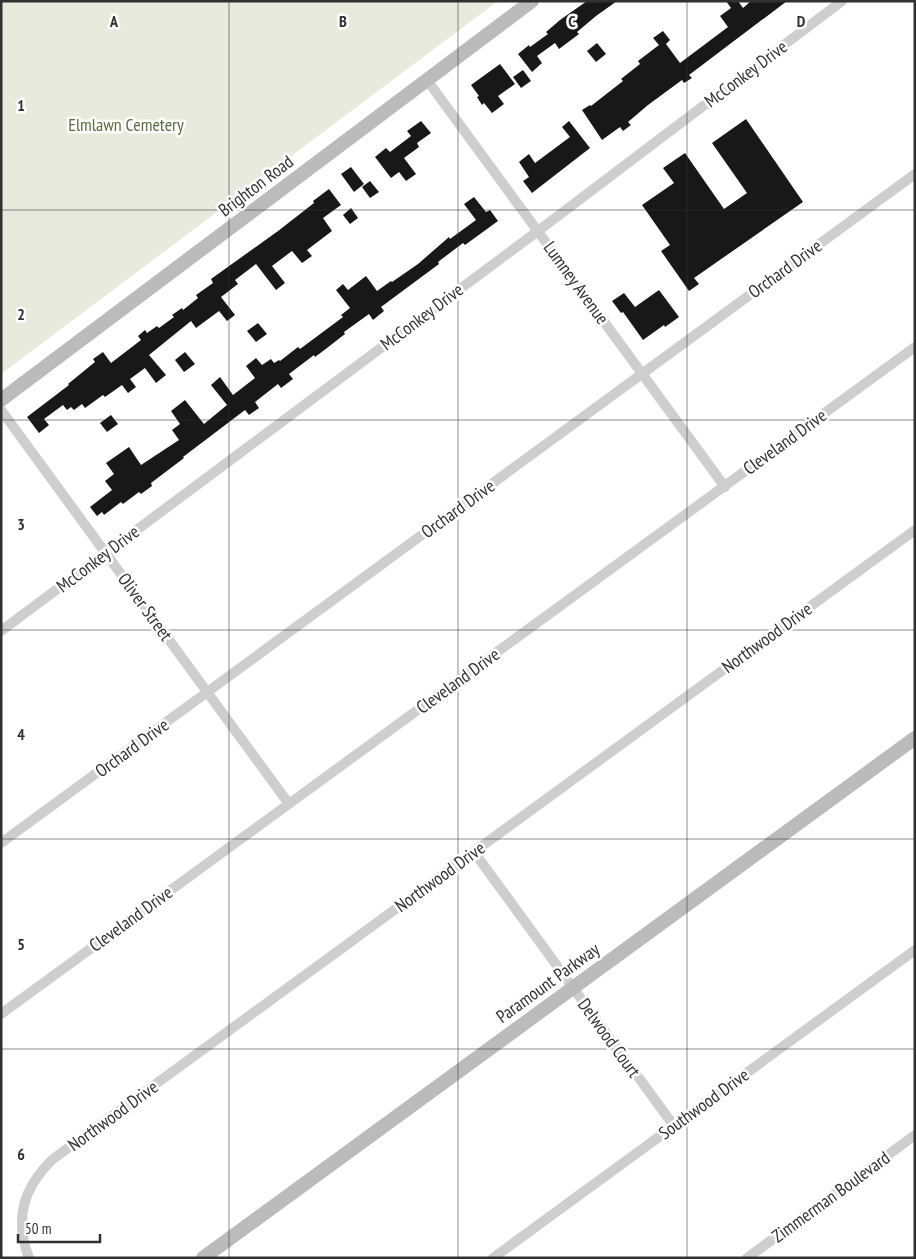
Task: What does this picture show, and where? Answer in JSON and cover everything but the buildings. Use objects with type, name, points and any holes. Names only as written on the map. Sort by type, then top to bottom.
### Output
[{"type":"street","name":"Brighton Road","points":[[1,400],[532,1]]},
{"type":"street","name":"McConkey Drive","points":[[1,631],[538,231],[842,1]]},
{"type":"street","name":"Lumney Avenue","points":[[427,80],[724,487]]},
{"type":"street","name":"Orchard Drive","points":[[1,843],[915,174]]},
{"type":"street","name":"Cleveland Drive","points":[[1,1014],[915,347]]},
{"type":"street","name":"Oliver Street","points":[[1,410],[289,804]]},
{"type":"street","name":"Northwood Drive","points":[[29,1258],[21,1223],[22,1213],[32,1184],[52,1159],[915,530]]},
{"type":"street","name":"Paramount Parkway","points":[[203,1258],[915,738]]},
{"type":"street","name":"Delwood Court","points":[[474,852],[674,1126]]},
{"type":"street","name":"Southwood Drive","points":[[493,1258],[915,950]]},
{"type":"street","name":"Zimmerman Boulevard","points":[[747,1258],[915,1135]]},
{"type":"green space","name":"Elmlawn Cemetery","points":[[1,1],[498,1],[1,374]]}]
